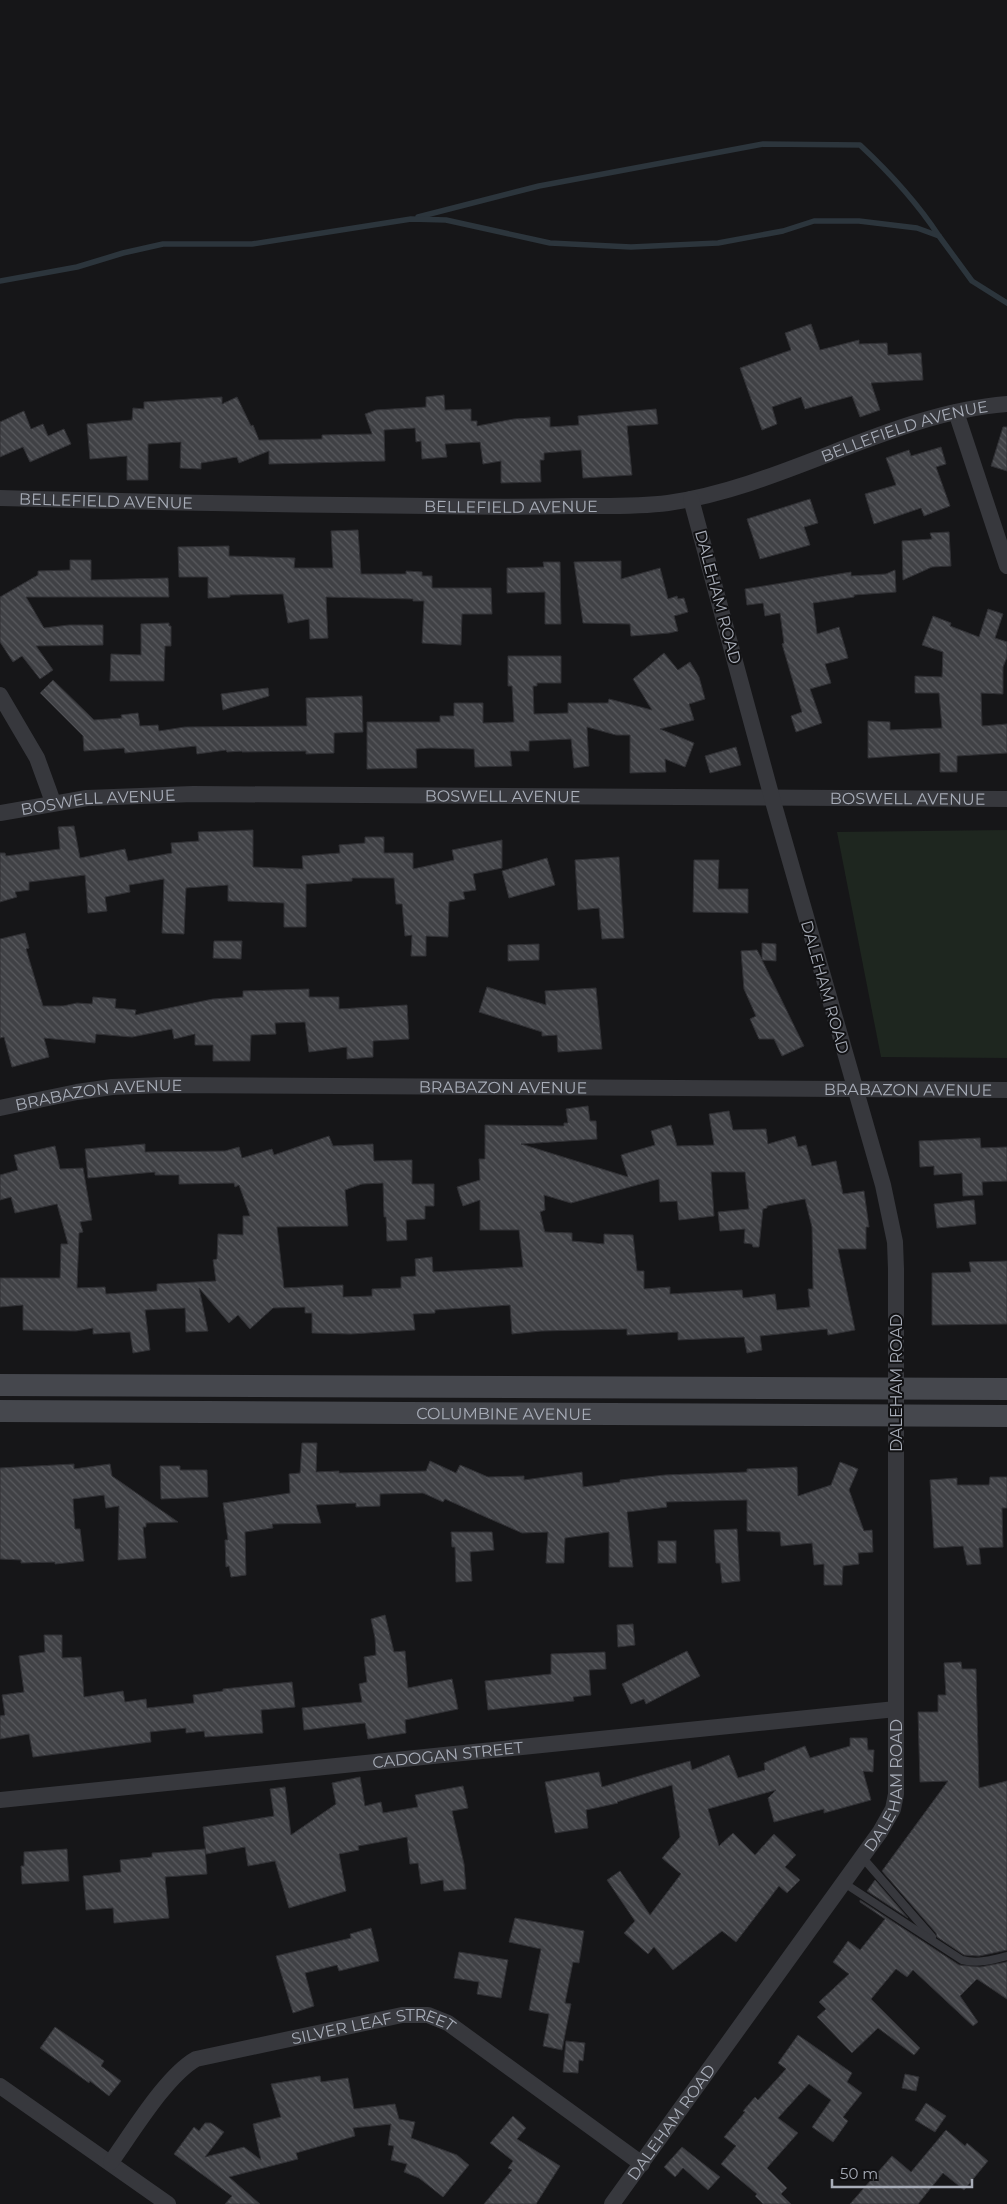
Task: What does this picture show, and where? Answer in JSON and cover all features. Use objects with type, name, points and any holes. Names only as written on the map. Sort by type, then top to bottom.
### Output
[{"type":"main road","name":"COLUMBINE AVENUE","points":[[0,1385],[1007,1389]]},
{"type":"main road","points":[[150,1386],[150,1412]]},
{"type":"main road","points":[[514,1413],[515,1386]]},
{"type":"main road","name":"COLUMBINE AVENUE","points":[[0,1412],[1007,1416]]},
{"type":"street","name":"BELLEFIELD AVENUE","points":[[0,498],[194,504],[499,507],[631,506],[691,499],[735,488],[900,429],[956,412],[1007,404]]},
{"type":"street","points":[[956,412],[1007,566]]},
{"type":"street","name":"DALEHAM ROAD","points":[[612,2204],[880,1832],[893,1809],[896,1794],[897,1415],[895,1242],[883,1185],[854,1090],[772,798],[691,499]]},
{"type":"street","points":[[0,695],[38,758],[53,802]]},
{"type":"street","name":"BOSWELL AVENUE","points":[[0,812],[87,798],[193,794],[1007,799]]},
{"type":"street","name":"BRABAZON AVENUE","points":[[0,1108],[77,1092],[112,1087],[162,1085],[1007,1090]]},
{"type":"street","name":"CADOGAN STREET","points":[[0,1800],[896,1709]]},
{"type":"street","name":"SILVER LEAF STREET","points":[[111,2162],[168,2083],[186,2064],[196,2059],[352,2025],[415,2014],[428,2015],[448,2023],[642,2164]]},
{"type":"street","points":[[0,2086],[111,2162],[168,2204]]},
{"type":"lane","points":[[862,1857],[939,1945]]},
{"type":"lane","points":[[844,1883],[962,1960],[972,1962],[1007,1956]]},
{"type":"shaded area","points":[[1007,830],[1007,1058],[881,1057],[837,832]]},
{"type":"building","points":[[811,324],[820,350],[859,340],[859,344],[887,343],[888,355],[921,353],[923,380],[871,383],[880,410],[860,417],[852,396],[805,409],[801,397],[772,407],[777,424],[762,430],[740,368],[791,350],[785,333]]},
{"type":"building","points":[[444,395],[445,410],[471,409],[471,421],[477,421],[477,426],[514,419],[550,417],[550,427],[579,425],[578,416],[656,409],[658,424],[627,426],[632,475],[583,478],[581,450],[544,453],[544,460],[540,460],[541,482],[501,483],[501,461],[483,464],[480,442],[445,444],[447,457],[422,459],[421,441],[416,442],[415,428],[384,430],[385,461],[269,464],[269,451],[239,463],[237,457],[201,463],[201,469],[180,468],[181,442],[148,444],[148,480],[127,480],[127,456],[90,459],[87,424],[132,420],[133,408],[144,409],[144,402],[222,397],[222,404],[237,397],[259,440],[322,439],[322,435],[372,434],[365,414],[376,410],[426,407],[426,397]]},
{"type":"building","points":[[24,411],[31,429],[43,424],[48,436],[64,429],[71,444],[30,462],[23,447],[0,457],[0,422]]},
{"type":"building","points":[[1003,427],[1007,427],[1007,471],[991,466]]},
{"type":"building","points":[[941,447],[946,464],[936,467],[950,506],[924,516],[921,508],[874,524],[865,494],[896,485],[886,458],[909,450],[911,456]]},
{"type":"building","points":[[810,499],[818,523],[804,527],[810,545],[760,559],[747,519]]},
{"type":"building","points":[[358,530],[361,574],[406,574],[406,571],[422,572],[422,576],[432,576],[432,588],[491,588],[492,614],[462,614],[461,645],[422,643],[424,601],[413,601],[413,599],[326,597],[328,638],[310,639],[309,619],[288,623],[283,594],[230,595],[230,597],[208,598],[208,577],[179,577],[178,547],[229,546],[229,556],[295,558],[294,568],[333,568],[331,531]]},
{"type":"building","points":[[949,532],[951,566],[932,567],[903,580],[902,541],[932,539],[930,533]]},
{"type":"building","points":[[70,560],[91,560],[91,580],[168,578],[169,597],[26,597],[44,628],[69,625],[103,625],[103,645],[36,646],[53,670],[40,679],[22,656],[13,662],[0,642],[0,597],[38,575],[38,571],[70,570]]},
{"type":"building","points":[[621,561],[621,579],[660,568],[668,599],[677,596],[678,599],[684,598],[688,612],[674,616],[678,631],[631,636],[630,624],[583,623],[574,562]]},
{"type":"building","points":[[543,562],[560,562],[561,624],[545,624],[545,592],[507,593],[507,568],[544,567]]},
{"type":"building","points":[[895,570],[896,592],[854,595],[854,597],[813,603],[817,634],[839,627],[848,658],[825,664],[831,683],[810,689],[822,723],[796,732],[791,716],[802,712],[782,644],[784,643],[780,613],[765,616],[763,603],[747,605],[745,589],[851,572],[851,576],[886,574]]},
{"type":"building","points":[[988,609],[1003,614],[995,638],[1007,642],[1007,657],[1003,667],[1003,694],[981,693],[982,726],[1007,724],[1007,753],[957,756],[957,772],[940,772],[940,753],[868,758],[868,721],[890,722],[890,730],[942,728],[939,693],[915,693],[915,676],[942,677],[943,652],[922,645],[933,616],[951,623],[950,626],[979,637]]},
{"type":"building","points":[[169,623],[169,626],[171,626],[171,646],[165,646],[164,681],[110,681],[111,654],[141,655],[141,624]]},
{"type":"building","points":[[664,653],[678,670],[690,662],[699,677],[705,699],[689,704],[694,720],[660,729],[694,743],[685,767],[665,759],[666,772],[630,773],[630,735],[616,735],[587,727],[589,766],[574,768],[571,739],[529,741],[529,751],[510,751],[512,766],[475,767],[474,749],[430,748],[416,749],[417,768],[367,769],[367,722],[440,722],[440,716],[454,716],[454,703],[483,703],[483,723],[514,722],[512,686],[508,686],[508,656],[561,656],[561,683],[537,683],[537,686],[533,686],[534,714],[568,713],[568,703],[608,703],[609,699],[652,710],[633,679]]},
{"type":"building","points":[[53,680],[94,720],[122,718],[121,715],[138,713],[140,726],[158,725],[159,731],[185,727],[307,726],[306,698],[362,696],[363,732],[334,733],[334,753],[306,754],[306,751],[227,752],[226,750],[197,754],[196,746],[125,753],[124,748],[84,751],[83,736],[40,693]]},
{"type":"building","points":[[268,688],[269,696],[223,710],[221,694]]},
{"type":"building","points":[[736,747],[741,765],[710,773],[705,756]]},
{"type":"building","points":[[74,826],[80,858],[125,849],[128,861],[172,853],[171,843],[199,841],[198,832],[253,830],[253,867],[303,869],[302,856],[340,853],[339,845],[365,843],[365,837],[384,837],[384,853],[413,853],[413,869],[454,860],[452,850],[502,840],[502,868],[473,874],[476,890],[463,892],[465,899],[449,902],[448,937],[426,936],[426,956],[411,956],[412,935],[405,936],[402,904],[396,904],[394,878],[352,878],[352,881],[306,884],[306,927],[284,927],[284,903],[228,901],[228,885],[186,888],[184,934],[162,933],[164,879],[129,885],[130,892],[105,897],[107,911],[88,913],[85,875],[29,882],[29,890],[15,892],[17,897],[0,902],[0,853],[5,853],[6,856],[60,849],[58,827]]},
{"type":"building","points":[[619,857],[624,938],[602,939],[599,908],[578,910],[575,860]]},
{"type":"building","points":[[547,858],[555,885],[509,898],[502,871]]},
{"type":"building","points":[[694,860],[719,860],[718,889],[748,889],[748,913],[693,912]]},
{"type":"building","points":[[25,933],[29,948],[26,949],[43,1006],[63,1006],[77,1003],[92,1004],[93,997],[116,999],[115,1008],[136,1010],[135,1015],[213,999],[243,997],[243,991],[309,989],[309,997],[339,997],[339,1009],[407,1005],[409,1039],[373,1041],[373,1057],[347,1059],[347,1047],[309,1052],[305,1022],[275,1023],[276,1034],[251,1035],[250,1061],[213,1061],[213,1045],[195,1045],[195,1034],[174,1039],[172,1029],[132,1037],[96,1034],[95,1043],[44,1038],[49,1057],[12,1067],[4,1037],[0,1038],[0,939]]},
{"type":"building","points":[[214,941],[242,941],[241,959],[213,958]]},
{"type":"building","points":[[762,943],[776,944],[776,961],[762,960],[804,1046],[782,1056],[774,1039],[759,1039],[750,1019],[756,1016],[744,989],[741,951],[757,950],[762,959]]},
{"type":"building","points":[[539,944],[539,960],[508,961],[508,945]]},
{"type":"building","points":[[487,987],[546,1005],[545,991],[596,988],[602,1049],[558,1052],[557,1035],[542,1036],[542,1032],[479,1012]]},
{"type":"building","points":[[588,1106],[590,1121],[596,1121],[597,1139],[521,1144],[628,1177],[621,1155],[655,1145],[651,1131],[671,1125],[677,1146],[714,1145],[709,1114],[729,1111],[733,1130],[766,1129],[768,1144],[795,1136],[798,1147],[806,1145],[812,1166],[836,1161],[843,1194],[864,1191],[869,1227],[866,1227],[866,1249],[838,1249],[855,1330],[828,1335],[827,1329],[760,1336],[762,1350],[747,1353],[744,1337],[678,1340],[678,1332],[627,1335],[627,1329],[541,1331],[512,1334],[510,1305],[435,1310],[435,1313],[413,1314],[415,1330],[351,1334],[312,1333],[312,1313],[305,1313],[305,1307],[273,1308],[250,1329],[238,1315],[229,1323],[199,1288],[208,1331],[186,1332],[185,1308],[145,1310],[150,1350],[133,1353],[130,1332],[93,1334],[93,1328],[76,1331],[23,1330],[23,1305],[0,1307],[0,1278],[60,1278],[61,1244],[68,1244],[57,1204],[15,1213],[11,1197],[0,1200],[0,1175],[18,1170],[14,1155],[55,1146],[60,1169],[83,1168],[92,1220],[80,1222],[83,1232],[79,1233],[77,1288],[105,1287],[106,1294],[157,1291],[157,1284],[216,1281],[213,1260],[217,1259],[218,1234],[243,1235],[243,1216],[250,1216],[239,1185],[235,1187],[234,1183],[179,1184],[179,1175],[155,1175],[155,1172],[88,1178],[85,1149],[145,1144],[145,1152],[225,1151],[239,1147],[242,1158],[272,1149],[274,1155],[329,1136],[333,1146],[373,1144],[374,1161],[412,1160],[412,1184],[434,1184],[434,1206],[425,1206],[425,1219],[406,1220],[407,1240],[387,1241],[383,1183],[362,1184],[345,1190],[348,1226],[277,1227],[284,1288],[343,1285],[343,1297],[372,1296],[372,1289],[401,1288],[401,1277],[416,1276],[415,1259],[432,1257],[433,1272],[523,1267],[519,1230],[480,1230],[480,1200],[463,1206],[457,1187],[480,1180],[479,1159],[485,1159],[485,1125],[564,1126],[564,1123],[568,1123],[566,1109]],"holes":[[[711,1172],[745,1172],[749,1209],[718,1212],[720,1231],[745,1229],[744,1243],[752,1244],[753,1247],[759,1247],[763,1209],[767,1208],[767,1206],[805,1199],[812,1227],[813,1289],[808,1289],[810,1307],[777,1310],[775,1294],[743,1298],[742,1290],[670,1294],[670,1287],[644,1289],[644,1271],[637,1271],[633,1235],[604,1234],[604,1244],[572,1241],[572,1233],[545,1232],[544,1229],[540,1212],[545,1210],[544,1195],[571,1203],[659,1179],[660,1202],[677,1201],[679,1220],[714,1216]]]},
{"type":"building","points":[[980,1138],[981,1148],[1007,1147],[1007,1181],[982,1182],[983,1195],[963,1196],[962,1173],[934,1175],[934,1166],[920,1167],[919,1141]]},
{"type":"building","points":[[974,1200],[976,1224],[937,1228],[934,1204]]},
{"type":"building","points":[[1007,1261],[1007,1324],[932,1325],[932,1273],[971,1272],[969,1262]]},
{"type":"building","points":[[302,1443],[317,1443],[316,1472],[426,1471],[430,1461],[456,1473],[460,1465],[488,1477],[524,1476],[524,1480],[582,1472],[583,1487],[620,1482],[620,1480],[665,1475],[747,1472],[747,1469],[797,1467],[798,1496],[831,1485],[840,1462],[858,1469],[849,1490],[864,1531],[872,1530],[873,1552],[858,1553],[859,1564],[843,1566],[842,1585],[824,1585],[824,1564],[814,1565],[812,1543],[781,1546],[780,1532],[747,1531],[747,1500],[666,1502],[667,1507],[627,1512],[633,1567],[609,1567],[609,1532],[565,1538],[564,1563],[546,1563],[548,1532],[522,1533],[445,1499],[443,1502],[423,1493],[380,1494],[380,1506],[356,1507],[356,1503],[316,1505],[321,1523],[272,1524],[273,1528],[245,1532],[246,1575],[231,1577],[229,1566],[226,1567],[225,1540],[228,1540],[223,1503],[290,1493],[289,1474],[300,1473]]},
{"type":"building","points":[[74,1464],[74,1469],[110,1464],[112,1476],[178,1522],[146,1523],[146,1527],[143,1527],[146,1558],[118,1560],[119,1506],[106,1508],[104,1495],[73,1499],[75,1529],[80,1529],[84,1561],[55,1564],[55,1562],[21,1563],[21,1560],[0,1559],[0,1468]]},
{"type":"building","points":[[160,1466],[180,1466],[180,1470],[207,1470],[208,1497],[161,1499]]},
{"type":"building","points":[[990,1477],[1007,1477],[1007,1508],[1002,1508],[1003,1547],[979,1548],[981,1564],[967,1565],[963,1546],[934,1548],[930,1480],[957,1478],[957,1485],[989,1485]]},
{"type":"building","points":[[737,1529],[740,1581],[722,1583],[720,1563],[716,1563],[714,1530]]},
{"type":"building","points":[[451,1532],[492,1532],[494,1550],[470,1552],[472,1581],[456,1582],[455,1547],[452,1547]]},
{"type":"building","points":[[658,1541],[676,1541],[676,1563],[658,1563]]},
{"type":"building","points":[[385,1615],[394,1652],[405,1651],[408,1688],[452,1679],[458,1709],[405,1720],[406,1733],[368,1739],[365,1723],[304,1730],[302,1708],[362,1702],[359,1684],[367,1682],[364,1657],[376,1655],[371,1619]]},
{"type":"building","points":[[633,1624],[635,1645],[618,1647],[617,1625]]},
{"type":"building","points":[[44,1635],[62,1635],[62,1658],[81,1657],[84,1697],[123,1691],[125,1702],[146,1699],[147,1708],[194,1703],[193,1695],[223,1691],[223,1689],[292,1682],[295,1707],[261,1710],[263,1733],[205,1737],[204,1731],[186,1733],[186,1728],[150,1732],[151,1742],[33,1757],[29,1734],[0,1739],[0,1716],[5,1715],[2,1695],[24,1692],[19,1656],[45,1652]]},
{"type":"building","points":[[687,1651],[700,1676],[646,1704],[644,1699],[631,1704],[622,1684]]},
{"type":"building","points":[[605,1652],[606,1669],[589,1670],[591,1695],[573,1697],[574,1701],[488,1710],[485,1681],[551,1674],[551,1654]]},
{"type":"building","points":[[961,1662],[962,1669],[976,1669],[979,1788],[1007,1781],[1007,1950],[979,1956],[964,1955],[937,1937],[936,1933],[882,1871],[948,1781],[920,1782],[918,1712],[938,1712],[938,1695],[946,1695],[944,1663]]},
{"type":"building","points":[[850,1738],[867,1738],[868,1750],[874,1750],[873,1772],[863,1771],[871,1800],[824,1813],[824,1809],[774,1822],[768,1798],[776,1790],[708,1809],[719,1846],[733,1833],[755,1855],[774,1834],[796,1855],[785,1867],[800,1880],[787,1893],[779,1886],[736,1942],[722,1931],[673,1970],[654,1947],[648,1954],[624,1933],[635,1921],[607,1880],[620,1871],[650,1915],[681,1874],[662,1858],[680,1837],[672,1785],[618,1803],[586,1810],[588,1828],[555,1833],[545,1782],[599,1772],[602,1787],[690,1761],[692,1770],[729,1755],[738,1778],[765,1770],[764,1763],[805,1746],[810,1758],[850,1746]]},
{"type":"building","points":[[360,1777],[365,1806],[381,1802],[383,1813],[418,1807],[415,1795],[463,1786],[468,1808],[452,1811],[464,1864],[466,1889],[444,1891],[443,1880],[421,1884],[418,1863],[410,1864],[407,1837],[358,1846],[359,1850],[339,1854],[346,1891],[289,1908],[275,1861],[248,1866],[245,1847],[206,1854],[203,1827],[274,1816],[270,1789],[285,1787],[291,1835],[336,1804],[332,1783]]},
{"type":"building","points":[[67,1849],[69,1881],[22,1884],[21,1866],[24,1866],[24,1852]]},
{"type":"building","points":[[205,1849],[207,1874],[165,1877],[169,1918],[114,1923],[113,1908],[86,1910],[83,1876],[121,1872],[120,1860],[152,1857],[152,1853]]},
{"type":"building","points":[[875,1880],[908,1918],[867,1891]]},
{"type":"building","points":[[860,1900],[959,1965],[980,1967],[1007,1962],[1007,1999],[977,1979],[960,1996],[978,2022],[973,2026],[913,1970],[907,1977],[896,1969],[871,1999],[920,2048],[914,2055],[878,2028],[852,2053],[817,2017],[826,2009],[819,2002],[849,1974],[833,1962],[848,1941],[860,1950],[885,1919],[860,1902]]},
{"type":"building","points":[[515,1918],[584,1931],[579,1963],[573,1962],[565,2003],[571,2004],[562,2050],[543,2046],[549,2014],[529,2010],[541,1949],[509,1942]]},
{"type":"building","points":[[371,1928],[379,1961],[339,1971],[337,1965],[305,1973],[314,2006],[293,2013],[276,1956],[351,1938],[350,1934]]},
{"type":"building","points":[[459,1952],[508,1960],[501,1998],[477,1994],[479,1982],[454,1978]]},
{"type":"building","points":[[55,2027],[104,2061],[101,2066],[121,2081],[109,2096],[40,2048]]},
{"type":"building","points":[[798,2035],[852,2073],[847,2082],[862,2093],[843,2117],[848,2121],[833,2142],[812,2127],[831,2100],[809,2084],[778,2118],[798,2133],[767,2168],[787,2188],[781,2194],[791,2204],[763,2204],[755,2196],[757,2194],[721,2164],[736,2146],[724,2137],[755,2097],[758,2100],[786,2069],[778,2063]]},
{"type":"building","points":[[566,2041],[585,2043],[583,2061],[579,2060],[578,2073],[563,2072]]},
{"type":"building","points":[[905,2074],[919,2077],[916,2091],[902,2088]]},
{"type":"building","points":[[320,2076],[321,2082],[348,2078],[354,2109],[395,2104],[399,2119],[415,2122],[411,2138],[457,2155],[469,2165],[443,2197],[419,2178],[404,2172],[407,2164],[391,2160],[394,2146],[388,2145],[391,2124],[353,2128],[355,2136],[296,2153],[298,2159],[229,2177],[260,2204],[225,2204],[232,2196],[174,2154],[194,2127],[199,2131],[205,2123],[211,2123],[224,2132],[205,2157],[244,2147],[261,2160],[253,2124],[281,2117],[271,2084]]},
{"type":"building","points":[[926,2103],[946,2116],[935,2132],[915,2120]]},
{"type":"building","points":[[513,2116],[526,2128],[517,2139],[560,2166],[536,2204],[484,2204],[512,2170],[508,2168],[513,2161],[490,2143]]},
{"type":"building","points":[[946,2130],[965,2146],[967,2143],[988,2161],[964,2190],[943,2173],[918,2204],[850,2204],[892,2156],[911,2172]]},
{"type":"building","points":[[682,2147],[720,2177],[708,2190],[683,2168],[675,2177],[664,2167]]},
{"type":"waterway","points":[[418,217],[539,186],[763,144],[860,145],[902,188],[939,236]]},
{"type":"waterway","points":[[0,281],[77,267],[123,253],[163,244],[252,244],[411,219],[446,220],[550,243],[631,247],[718,243],[783,231],[814,221],[859,221],[917,228],[939,236],[972,281],[1007,303]]}]
